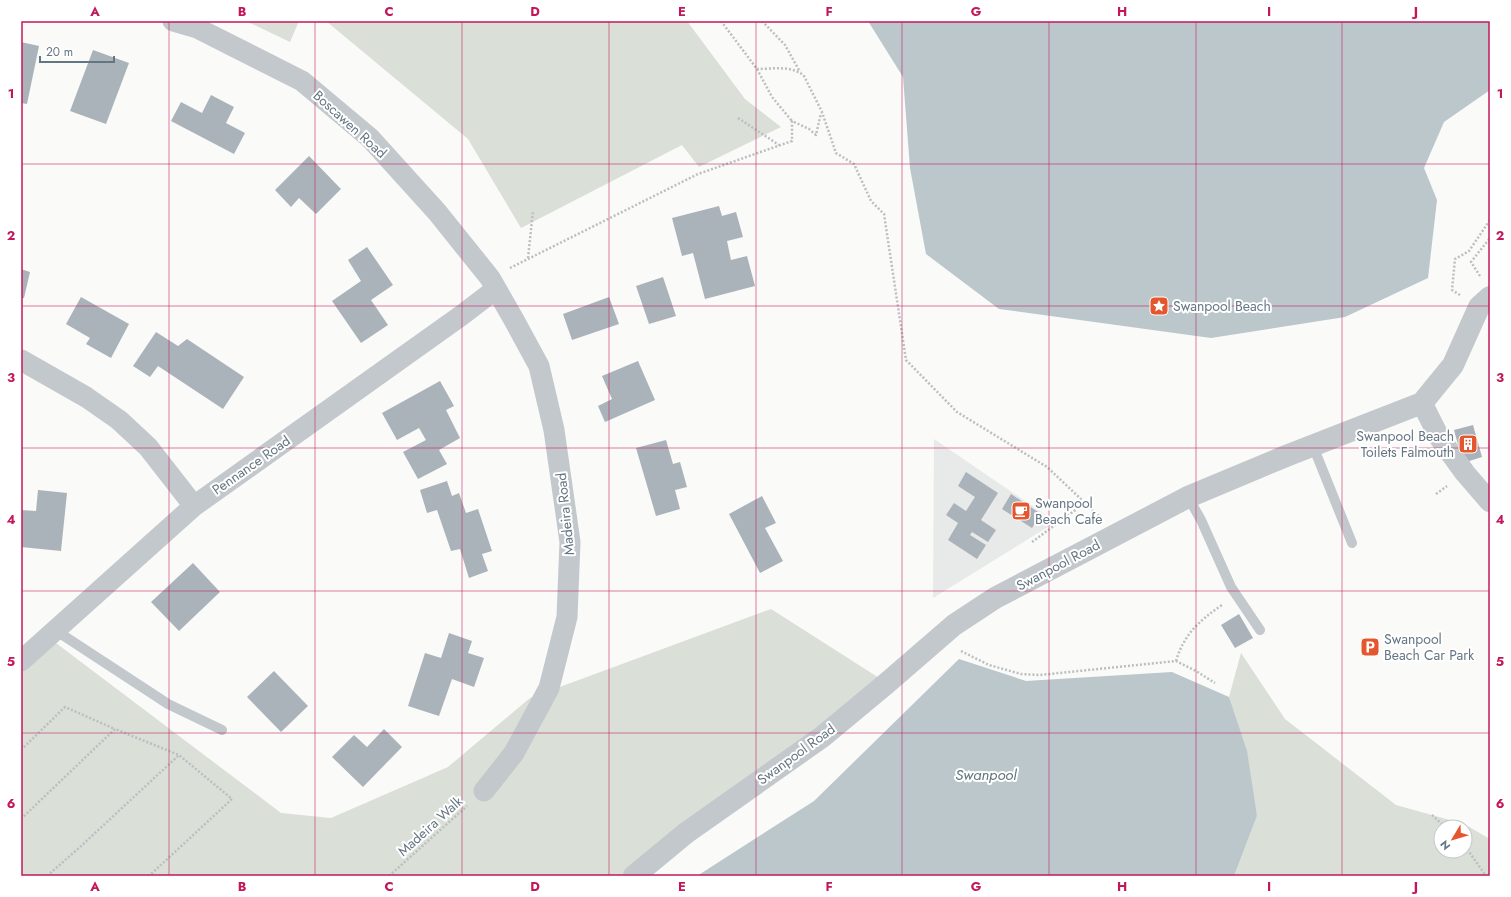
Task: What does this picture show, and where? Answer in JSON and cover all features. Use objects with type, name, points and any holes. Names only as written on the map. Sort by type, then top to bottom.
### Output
[{"type":"street","name":"Boscawen Road","points":[[173,21],[197,28],[302,81],[370,138],[437,212],[493,283]]},
{"type":"street","name":"Pennance Road","points":[[21,661],[194,506],[462,315],[493,283]]},
{"type":"street","name":"Madeira Road","points":[[484,791],[514,753],[549,688],[567,617],[570,542],[554,430],[539,366],[493,283]]},
{"type":"street","name":"Swanpool Road","points":[[634,876],[686,833],[822,737],[954,625],[995,598],[1188,497],[1422,403],[1453,365],[1486,289]]},
{"type":"street","points":[[21,360],[86,397],[119,420],[148,447],[194,506]]},
{"type":"street","points":[[1422,403],[1439,437],[1465,473],[1490,502]]},
{"type":"lane","points":[[1312,446],[1352,543]]},
{"type":"lane","points":[[1188,497],[1201,520],[1231,587],[1260,630]]},
{"type":"lane","points":[[55,630],[168,704],[222,730]]},
{"type":"path","points":[[721,21],[757,69],[772,97],[792,121],[809,129],[816,135],[822,112]]},
{"type":"path","points":[[762,21],[785,45],[800,72],[804,76],[822,112],[836,153],[854,164],[871,201],[884,214],[906,360],[957,412],[1047,467],[1085,503],[1032,542]]},
{"type":"path","points":[[757,69],[787,69],[800,72]]},
{"type":"path","points":[[738,118],[779,145]]},
{"type":"path","points":[[493,283],[528,259],[698,174],[792,141],[792,121]]},
{"type":"path","points":[[528,259],[533,211]]},
{"type":"path","points":[[1453,271],[1454,259],[1469,251],[1490,220]]},
{"type":"path","points":[[1486,289],[1471,262],[1490,238]]},
{"type":"path","points":[[1176,661],[1179,650],[1190,632],[1204,618],[1224,604]]},
{"type":"path","points":[[941,636],[956,648],[989,665],[1021,674],[1040,675],[1176,661],[1215,683]]},
{"type":"path","points":[[21,750],[65,707],[179,755],[232,799],[149,876]]},
{"type":"path","points":[[21,819],[115,729]]},
{"type":"path","points":[[47,876],[179,755]]},
{"type":"path","name":"Madeira Walk","points":[[389,876],[484,791]]},
{"type":"path","points":[[1432,815],[1436,819]]},
{"type":"path","points":[[1473,857],[1486,876]]},
{"type":"shaded area","points":[[246,21],[299,21],[290,42]]},
{"type":"shaded area","points":[[326,21],[687,21],[745,99],[781,127],[699,167],[682,145],[521,228],[468,139]]},
{"type":"shaded area","points":[[934,439],[1056,522],[933,598]]},
{"type":"shaded area","points":[[771,609],[887,683],[634,876],[21,876],[21,660],[48,637],[281,813],[331,818],[448,767],[530,698]]},
{"type":"shaded area","points":[[1241,653],[1285,719],[1396,805],[1446,819],[1433,819],[1433,859],[1473,859],[1473,829],[1490,839],[1490,876],[1234,876],[1257,816],[1229,697]]},
{"type":"water","points":[[868,21],[1490,21],[1490,90],[1444,122],[1424,168],[1437,200],[1428,278],[1345,317],[1211,338],[999,309],[926,254],[910,168],[903,77]]},
{"type":"water","name":"Swanpool","points":[[959,659],[1026,681],[1172,672],[1229,697],[1247,751],[1257,816],[1234,876],[697,876],[814,801]]},
{"type":"building","points":[[21,42],[39,46],[27,104],[21,103]]},
{"type":"building","points":[[93,50],[129,63],[106,124],[70,111]]},
{"type":"building","points":[[211,95],[234,107],[226,123],[245,133],[234,154],[171,121],[181,102],[202,113]]},
{"type":"building","points":[[309,156],[341,189],[316,214],[299,198],[291,207],[275,190]]},
{"type":"building","points":[[719,206],[722,216],[736,212],[743,237],[727,241],[731,260],[747,256],[755,286],[705,299],[693,253],[682,256],[672,218]]},
{"type":"building","points":[[367,247],[393,285],[371,300],[388,325],[361,343],[332,301],[361,281],[348,260]]},
{"type":"building","points":[[21,269],[30,272],[24,298],[21,298]]},
{"type":"building","points":[[663,277],[676,316],[649,324],[636,286]]},
{"type":"building","points":[[81,297],[129,324],[111,358],[86,344],[90,338],[66,324]]},
{"type":"building","points":[[609,297],[619,324],[572,340],[563,314]]},
{"type":"building","points":[[156,332],[178,346],[187,339],[244,377],[223,409],[158,366],[150,377],[133,366]]},
{"type":"building","points":[[638,361],[655,400],[605,422],[598,406],[612,399],[602,376]]},
{"type":"building","points":[[440,381],[454,406],[446,410],[460,438],[439,450],[447,464],[418,479],[403,452],[426,440],[419,428],[397,440],[382,413]]},
{"type":"building","name":"Swanpool Beach Toilets Falmouth","points":[[1473,425],[1482,457],[1463,463],[1454,430]]},
{"type":"building","points":[[666,440],[673,464],[680,462],[687,487],[675,490],[680,509],[656,516],[636,448]]},
{"type":"building","points":[[966,472],[998,493],[981,520],[996,530],[988,542],[972,532],[970,535],[986,545],[977,559],[948,540],[958,523],[946,515],[954,503],[966,511],[975,497],[958,486]]},
{"type":"building","points":[[447,481],[452,496],[459,493],[466,513],[478,509],[492,551],[482,554],[488,571],[469,578],[460,549],[451,551],[437,510],[427,513],[420,490]]},
{"type":"building","points":[[38,490],[67,493],[61,551],[21,547],[21,510],[36,511]]},
{"type":"building","name":"Swanpool Beach Cafe","points":[[1011,494],[1041,514],[1032,528],[1002,509]]},
{"type":"building","points":[[762,496],[776,523],[765,528],[783,561],[760,573],[729,514]]},
{"type":"building","points":[[193,563],[220,592],[179,631],[151,602]]},
{"type":"building","points":[[1239,614],[1253,638],[1235,648],[1221,625]]},
{"type":"building","points":[[449,633],[472,641],[468,653],[484,658],[474,687],[452,679],[439,716],[408,706],[425,653],[441,658]]},
{"type":"building","points":[[274,671],[308,706],[281,732],[247,697]]},
{"type":"building","points":[[384,729],[402,747],[363,787],[332,757],[354,735],[367,747]]},
{"type":"place","name":"Swanpool Beach","points":[[1159,306]]},
{"type":"place","name":"Swanpool Beach Toilets Falmouth","points":[[1468,444]]},
{"type":"place","name":"Swanpool Beach Cafe","points":[[1021,511]]},
{"type":"place","name":"Swanpool Beach Car Park","points":[[1370,647]]}]
